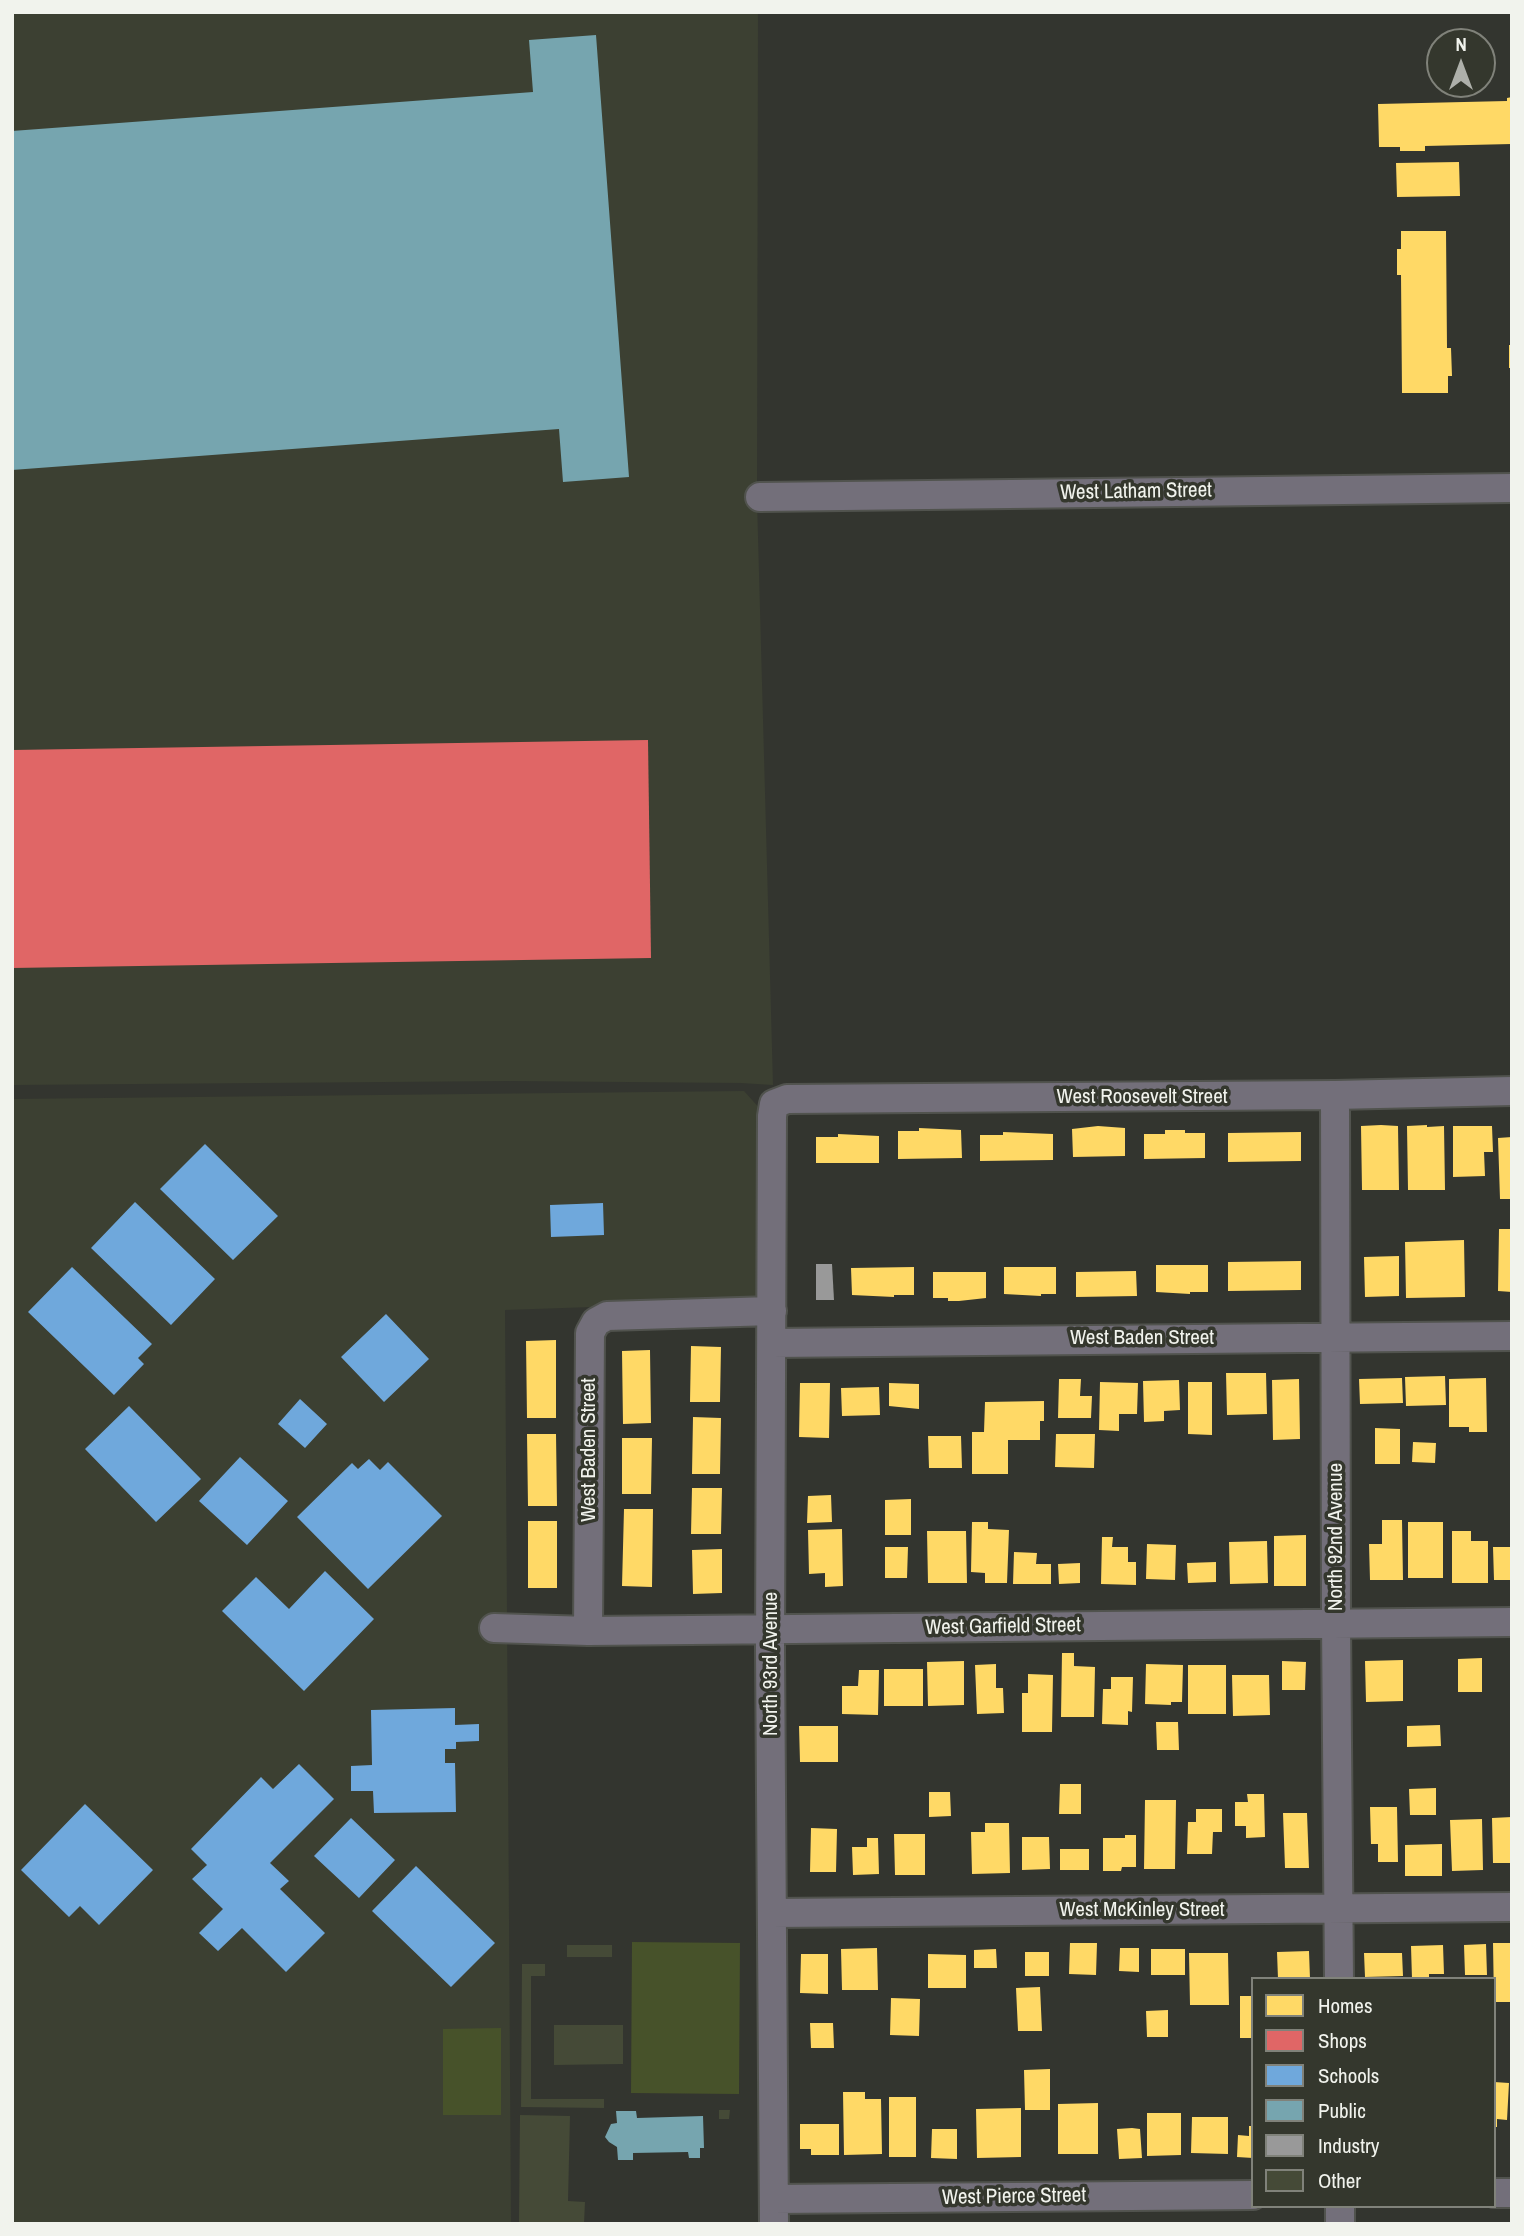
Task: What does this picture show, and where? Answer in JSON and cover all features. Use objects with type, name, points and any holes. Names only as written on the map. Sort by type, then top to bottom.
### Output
[{"type":"street","name":"West Latham Street","points":[[760,497],[1512,488]]},
{"type":"street","name":"West Roosevelt Street","points":[[774,1104],[787,1099],[1512,1091]]},
{"type":"street","name":"North 92nd Avenue","points":[[1335,1095],[1339,1977]]},
{"type":"street","name":"North 93rd Avenue","points":[[774,1104],[770,1629],[774,2211]]},
{"type":"street","name":"West Baden Street","points":[[588,1631],[590,1333],[596,1322],[607,1316],[772,1311]]},
{"type":"street","name":"West Baden Street","points":[[772,1343],[1512,1336]]},
{"type":"street","name":"West Garfield Street","points":[[494,1629],[588,1631],[1512,1622]]},
{"type":"street","name":"West McKinley Street","points":[[772,1913],[1512,1907]]},
{"type":"street","name":"West Pierce Street","points":[[774,2211],[1251,2195]]},
{"type":"shaded area","points":[[12,12],[758,12],[757,500],[773,1085],[510,1081],[12,1085]]},
{"type":"shaded area","points":[[744,1091],[762,1111],[765,1301],[505,1310],[511,2224],[12,2224],[12,1099]]},
{"type":"green space","points":[[632,1942],[740,1943],[739,2094],[631,2093]]},
{"type":"green space","points":[[501,2028],[501,2115],[443,2115],[443,2029]]},
{"type":"building: Homes","points":[[1512,97],[1512,144],[1425,146],[1425,151],[1400,151],[1400,147],[1379,147],[1378,104],[1507,101],[1507,98]]},
{"type":"building: Homes","points":[[1459,162],[1460,196],[1397,197],[1396,163]]},
{"type":"building: Homes","points":[[1401,231],[1446,231],[1447,348],[1451,348],[1452,376],[1448,376],[1448,393],[1402,393],[1401,275],[1397,275],[1397,249],[1401,249]]},
{"type":"building: Homes","points":[[1509,345],[1512,345],[1512,368],[1509,368]]},
{"type":"building: Homes","points":[[1098,1126],[1125,1128],[1125,1156],[1073,1157],[1072,1129]]},
{"type":"building: Homes","points":[[1361,1126],[1398,1126],[1399,1190],[1362,1190]]},
{"type":"building: Homes","points":[[1407,1126],[1444,1126],[1445,1190],[1408,1190]]},
{"type":"building: Homes","points":[[1453,1126],[1492,1126],[1493,1152],[1484,1152],[1485,1176],[1453,1177]]},
{"type":"building: Homes","points":[[919,1128],[961,1130],[962,1158],[898,1159],[898,1131],[919,1131]]},
{"type":"building: Homes","points":[[1165,1130],[1205,1133],[1205,1158],[1144,1159],[1144,1134],[1165,1134]]},
{"type":"building: Homes","points":[[1003,1132],[1053,1134],[1053,1160],[980,1161],[980,1135],[1003,1135]]},
{"type":"building: Homes","points":[[1301,1132],[1301,1161],[1228,1162],[1228,1133]]},
{"type":"building: Homes","points":[[838,1134],[879,1136],[879,1163],[816,1163],[816,1137],[838,1137]]},
{"type":"building: Homes","points":[[1512,1137],[1512,1199],[1500,1199],[1498,1138]]},
{"type":"building: Homes","points":[[1499,1229],[1512,1229],[1512,1292],[1498,1291]]},
{"type":"building: Homes","points":[[1464,1240],[1465,1297],[1406,1298],[1405,1242]]},
{"type":"building: Homes","points":[[1399,1256],[1399,1296],[1365,1297],[1364,1257]]},
{"type":"building: Homes","points":[[1301,1261],[1301,1290],[1228,1291],[1228,1262]]},
{"type":"building: Homes","points":[[1156,1265],[1208,1265],[1208,1292],[1156,1292]]},
{"type":"building: Homes","points":[[914,1267],[914,1295],[852,1295],[851,1268]]},
{"type":"building: Homes","points":[[1004,1267],[1056,1267],[1056,1294],[1004,1294]]},
{"type":"building: Homes","points":[[1136,1271],[1137,1296],[1076,1297],[1076,1272]]},
{"type":"building: Homes","points":[[933,1272],[986,1272],[986,1298],[948,1301],[948,1298],[933,1298]]},
{"type":"building: Homes","points":[[556,1340],[556,1418],[527,1418],[526,1341]]},
{"type":"building: Homes","points":[[691,1346],[721,1347],[720,1402],[690,1402]]},
{"type":"building: Homes","points":[[650,1350],[651,1423],[623,1424],[622,1351]]},
{"type":"building: Homes","points":[[1226,1373],[1266,1373],[1267,1414],[1227,1415]]},
{"type":"building: Homes","points":[[1445,1376],[1446,1405],[1406,1406],[1405,1377]]},
{"type":"building: Homes","points":[[1402,1378],[1403,1403],[1360,1404],[1359,1379]]},
{"type":"building: Homes","points":[[1486,1378],[1487,1432],[1469,1432],[1469,1427],[1449,1427],[1449,1379]]},
{"type":"building: Homes","points":[[1059,1379],[1081,1379],[1080,1396],[1092,1396],[1091,1418],[1058,1418]]},
{"type":"building: Homes","points":[[1299,1379],[1300,1439],[1273,1440],[1272,1380]]},
{"type":"building: Homes","points":[[1179,1380],[1180,1410],[1164,1411],[1164,1421],[1144,1422],[1143,1381]]},
{"type":"building: Homes","points":[[1100,1382],[1138,1383],[1137,1414],[1119,1414],[1119,1431],[1099,1430]]},
{"type":"building: Homes","points":[[1188,1382],[1212,1382],[1212,1435],[1188,1434]]},
{"type":"building: Homes","points":[[800,1383],[830,1383],[829,1438],[799,1437]]},
{"type":"building: Homes","points":[[889,1383],[919,1384],[919,1409],[889,1406]]},
{"type":"building: Homes","points":[[879,1387],[880,1415],[842,1416],[841,1388]]},
{"type":"building: Homes","points":[[1044,1401],[1040,1440],[1008,1440],[1008,1474],[972,1474],[972,1432],[984,1432],[985,1402]]},
{"type":"building: Homes","points":[[693,1417],[721,1418],[720,1474],[692,1474]]},
{"type":"building: Homes","points":[[1375,1428],[1400,1429],[1400,1464],[1375,1464]]},
{"type":"building: Homes","points":[[527,1434],[556,1434],[557,1506],[528,1506]]},
{"type":"building: Homes","points":[[1056,1434],[1095,1434],[1094,1468],[1055,1467]]},
{"type":"building: Homes","points":[[928,1436],[961,1436],[962,1468],[929,1468]]},
{"type":"building: Homes","points":[[622,1438],[652,1438],[651,1494],[622,1494]]},
{"type":"building: Homes","points":[[1413,1442],[1436,1443],[1435,1463],[1412,1462]]},
{"type":"building: Homes","points":[[692,1488],[722,1488],[721,1534],[691,1534]]},
{"type":"building: Homes","points":[[831,1495],[832,1522],[807,1523],[808,1496]]},
{"type":"building: Homes","points":[[911,1499],[911,1535],[885,1535],[885,1500]]},
{"type":"building: Homes","points":[[624,1509],[653,1509],[652,1587],[622,1586]]},
{"type":"building: Homes","points":[[1382,1520],[1402,1520],[1403,1580],[1370,1580],[1369,1544],[1382,1544]]},
{"type":"building: Homes","points":[[528,1521],[557,1521],[557,1588],[528,1588]]},
{"type":"building: Homes","points":[[972,1522],[988,1522],[988,1529],[1009,1530],[1007,1583],[985,1583],[985,1573],[971,1572]]},
{"type":"building: Homes","points":[[1408,1522],[1443,1522],[1443,1578],[1408,1578]]},
{"type":"building: Homes","points":[[842,1529],[843,1586],[825,1587],[825,1573],[809,1574],[808,1530]]},
{"type":"building: Homes","points":[[927,1531],[966,1531],[967,1583],[928,1583]]},
{"type":"building: Homes","points":[[1452,1531],[1471,1531],[1471,1541],[1488,1541],[1488,1583],[1452,1583]]},
{"type":"building: Homes","points":[[1306,1535],[1306,1586],[1274,1586],[1274,1536]]},
{"type":"building: Homes","points":[[1102,1537],[1113,1537],[1112,1547],[1128,1547],[1128,1562],[1136,1562],[1136,1585],[1101,1584]]},
{"type":"building: Homes","points":[[1267,1541],[1268,1583],[1230,1584],[1229,1542]]},
{"type":"building: Homes","points":[[1147,1544],[1176,1545],[1175,1580],[1146,1579]]},
{"type":"building: Homes","points":[[885,1547],[908,1547],[907,1578],[885,1578]]},
{"type":"building: Homes","points":[[1493,1547],[1512,1547],[1512,1580],[1494,1580]]},
{"type":"building: Homes","points":[[722,1549],[722,1593],[693,1594],[692,1550]]},
{"type":"building: Homes","points":[[1014,1552],[1037,1553],[1036,1564],[1051,1564],[1051,1584],[1013,1584]]},
{"type":"building: Homes","points":[[1216,1562],[1216,1582],[1188,1583],[1187,1563]]},
{"type":"building: Homes","points":[[1080,1563],[1080,1583],[1059,1584],[1058,1564]]},
{"type":"building: Homes","points":[[1062,1653],[1074,1653],[1074,1666],[1095,1667],[1094,1717],[1061,1717]]},
{"type":"building: Homes","points":[[1482,1658],[1482,1692],[1458,1692],[1458,1659]]},
{"type":"building: Homes","points":[[1403,1660],[1403,1701],[1366,1702],[1365,1661]]},
{"type":"building: Homes","points":[[964,1661],[964,1705],[928,1706],[927,1662]]},
{"type":"building: Homes","points":[[1282,1661],[1306,1662],[1305,1690],[1282,1690]]},
{"type":"building: Homes","points":[[996,1664],[996,1688],[1003,1688],[1004,1713],[977,1714],[975,1665]]},
{"type":"building: Homes","points":[[1146,1664],[1183,1665],[1182,1702],[1171,1702],[1171,1705],[1145,1704]]},
{"type":"building: Homes","points":[[1188,1665],[1226,1665],[1226,1714],[1188,1714]]},
{"type":"building: Homes","points":[[884,1669],[923,1669],[923,1706],[884,1706]]},
{"type":"building: Homes","points":[[859,1670],[879,1670],[878,1715],[842,1714],[842,1686],[858,1686]]},
{"type":"building: Homes","points":[[1028,1674],[1053,1675],[1052,1732],[1022,1732],[1022,1693],[1028,1693]]},
{"type":"building: Homes","points":[[1232,1675],[1269,1675],[1270,1715],[1233,1716]]},
{"type":"building: Homes","points":[[1111,1677],[1133,1677],[1132,1712],[1128,1711],[1128,1725],[1102,1724],[1103,1689],[1111,1689]]},
{"type":"building: Homes","points":[[1156,1722],[1178,1722],[1179,1750],[1157,1750]]},
{"type":"building: Homes","points":[[1440,1725],[1441,1746],[1407,1747],[1407,1726]]},
{"type":"building: Homes","points":[[799,1726],[838,1726],[838,1762],[800,1762]]},
{"type":"building: Homes","points":[[1060,1784],[1081,1784],[1081,1814],[1059,1814]]},
{"type":"building: Homes","points":[[1436,1788],[1436,1815],[1410,1815],[1409,1789]]},
{"type":"building: Homes","points":[[929,1792],[950,1792],[951,1816],[929,1817]]},
{"type":"building: Homes","points":[[1247,1794],[1264,1794],[1265,1837],[1246,1838],[1246,1826],[1235,1826],[1235,1802],[1248,1802]]},
{"type":"building: Homes","points":[[1145,1800],[1176,1800],[1175,1869],[1144,1869]]},
{"type":"building: Homes","points":[[1370,1807],[1397,1807],[1398,1862],[1378,1862],[1378,1844],[1371,1844]]},
{"type":"building: Homes","points":[[1196,1809],[1222,1809],[1222,1832],[1213,1832],[1212,1854],[1187,1854],[1188,1822],[1196,1822]]},
{"type":"building: Homes","points":[[1283,1813],[1307,1813],[1309,1868],[1285,1868]]},
{"type":"building: Homes","points":[[1512,1817],[1512,1863],[1493,1863],[1492,1818]]},
{"type":"building: Homes","points":[[1482,1819],[1483,1870],[1452,1871],[1450,1820]]},
{"type":"building: Homes","points":[[985,1823],[1009,1823],[1010,1873],[972,1874],[971,1832],[985,1832]]},
{"type":"building: Homes","points":[[811,1828],[837,1829],[836,1872],[810,1872]]},
{"type":"building: Homes","points":[[894,1834],[925,1834],[925,1875],[895,1875]]},
{"type":"building: Homes","points":[[1125,1835],[1136,1835],[1136,1867],[1122,1867],[1121,1871],[1103,1871],[1103,1838],[1125,1838]]},
{"type":"building: Homes","points":[[1022,1837],[1049,1837],[1050,1869],[1022,1870]]},
{"type":"building: Homes","points":[[867,1838],[878,1838],[879,1874],[853,1875],[852,1847],[867,1847]]},
{"type":"building: Homes","points":[[1442,1844],[1442,1876],[1405,1876],[1405,1845]]},
{"type":"building: Homes","points":[[1060,1849],[1089,1849],[1089,1870],[1060,1870]]},
{"type":"building: Homes","points":[[1070,1943],[1097,1943],[1096,1975],[1069,1974]]},
{"type":"building: Homes","points":[[1493,1943],[1512,1943],[1512,2002],[1496,2002],[1496,1977],[1494,1977]]},
{"type":"building: Homes","points":[[1486,1944],[1487,1975],[1465,1975],[1464,1945]]},
{"type":"building: Homes","points":[[1443,1945],[1444,1974],[1412,1977],[1411,1946]]},
{"type":"building: Homes","points":[[877,1948],[878,1990],[842,1990],[841,1949]]},
{"type":"building: Homes","points":[[1120,1948],[1139,1948],[1139,1972],[1119,1971]]},
{"type":"building: Homes","points":[[996,1949],[997,1968],[974,1968],[974,1950]]},
{"type":"building: Homes","points":[[1151,1949],[1185,1949],[1185,1975],[1151,1975]]},
{"type":"building: Homes","points":[[1309,1951],[1310,1977],[1278,1977],[1277,1952]]},
{"type":"building: Homes","points":[[1025,1952],[1049,1952],[1049,1976],[1025,1976]]},
{"type":"building: Homes","points":[[1189,1953],[1228,1953],[1229,2005],[1190,2005]]},
{"type":"building: Homes","points":[[1364,1953],[1402,1953],[1403,1976],[1365,1977]]},
{"type":"building: Homes","points":[[801,1954],[828,1954],[828,1994],[800,1993]]},
{"type":"building: Homes","points":[[928,1954],[966,1955],[966,1988],[928,1988]]},
{"type":"building: Homes","points":[[1040,1987],[1042,2031],[1018,2031],[1016,1988]]},
{"type":"building: Homes","points":[[1240,1996],[1251,1996],[1251,2038],[1240,2038]]},
{"type":"building: Homes","points":[[891,1998],[920,1999],[919,2036],[890,2035]]},
{"type":"building: Homes","points":[[1168,2010],[1168,2037],[1147,2037],[1146,2011]]},
{"type":"building: Homes","points":[[810,2023],[833,2023],[834,2048],[811,2048]]},
{"type":"building: Homes","points":[[1050,2069],[1050,2110],[1025,2110],[1024,2070]]},
{"type":"building: Homes","points":[[1496,2082],[1509,2083],[1507,2120],[1497,2119],[1497,2127]]},
{"type":"building: Homes","points":[[843,2092],[865,2092],[865,2099],[881,2099],[882,2154],[844,2155]]},
{"type":"building: Homes","points":[[889,2097],[916,2097],[916,2157],[889,2157]]},
{"type":"building: Homes","points":[[1098,2103],[1098,2154],[1058,2154],[1058,2104]]},
{"type":"building: Homes","points":[[1021,2108],[1021,2157],[977,2158],[976,2109]]},
{"type":"building: Homes","points":[[1147,2113],[1181,2113],[1181,2155],[1147,2156]]},
{"type":"building: Homes","points":[[1192,2117],[1228,2117],[1228,2154],[1191,2153]]},
{"type":"building: Homes","points":[[800,2124],[839,2124],[839,2155],[811,2155],[811,2149],[800,2149]]},
{"type":"building: Homes","points":[[1251,2126],[1251,2158],[1237,2157],[1238,2135],[1249,2136]]},
{"type":"building: Homes","points":[[932,2129],[957,2129],[957,2159],[931,2158]]},
{"type":"building: Homes","points":[[1117,2129],[1140,2129],[1142,2158],[1119,2159]]},
{"type":"building: Shops","points":[[648,740],[651,958],[12,968],[12,750]]},
{"type":"building: Schools","points":[[205,1144],[278,1216],[233,1260],[160,1189]]},
{"type":"building: Schools","points":[[135,1202],[215,1279],[171,1325],[91,1248]]},
{"type":"building: Schools","points":[[603,1203],[604,1235],[551,1237],[550,1205]]},
{"type":"building: Schools","points":[[72,1267],[152,1344],[138,1358],[144,1364],[114,1395],[28,1312]]},
{"type":"building: Schools","points":[[386,1314],[429,1359],[384,1402],[341,1357]]},
{"type":"building: Schools","points":[[300,1399],[327,1424],[305,1448],[278,1424]]},
{"type":"building: Schools","points":[[129,1406],[201,1479],[156,1522],[85,1449]]},
{"type":"building: Schools","points":[[240,1457],[288,1501],[247,1545],[199,1501]]},
{"type":"building: Schools","points":[[369,1459],[380,1470],[388,1462],[442,1516],[368,1589],[297,1517],[352,1463],[358,1469]]},
{"type":"building: Schools","points":[[325,1571],[374,1619],[304,1691],[222,1611],[256,1577],[289,1609]]},
{"type":"building: Schools","points":[[455,1708],[455,1725],[479,1724],[479,1741],[456,1742],[456,1749],[445,1749],[445,1763],[455,1763],[456,1812],[374,1813],[373,1791],[351,1791],[351,1766],[372,1765],[371,1710]]},
{"type":"building: Schools","points":[[299,1764],[334,1799],[270,1863],[289,1881],[280,1889],[325,1933],[286,1972],[242,1928],[218,1951],[199,1933],[223,1909],[192,1879],[207,1865],[191,1849],[261,1777],[273,1789]]},
{"type":"building: Schools","points":[[85,1804],[153,1870],[99,1925],[80,1906],[69,1917],[21,1870]]},
{"type":"building: Schools","points":[[351,1818],[395,1860],[359,1898],[314,1856]]},
{"type":"building: Schools","points":[[416,1866],[495,1943],[451,1987],[372,1911]]},
{"type":"building: Public","points":[[596,35],[629,477],[563,482],[559,429],[12,470],[12,131],[533,92],[529,40]]},
{"type":"building: Public","points":[[616,2111],[636,2111],[637,2118],[703,2116],[704,2148],[700,2148],[700,2158],[689,2158],[688,2152],[633,2153],[633,2160],[618,2160],[617,2147],[605,2137],[611,2124],[617,2123]]},
{"type":"building: Industry","points":[[816,1264],[832,1264],[834,1300],[816,1300]]},
{"type":"building: Other","points":[[567,1945],[612,1945],[612,1957],[567,1957]]},
{"type":"building: Other","points":[[522,1964],[545,1964],[545,1976],[531,1976],[531,2099],[604,2099],[604,2108],[521,2107]]},
{"type":"building: Other","points":[[554,2025],[623,2025],[623,2064],[554,2065]]},
{"type":"building: Other","points":[[719,2110],[730,2110],[729,2119],[719,2119]]},
{"type":"building: Other","points":[[520,2115],[570,2116],[568,2201],[585,2202],[584,2224],[519,2224]]}]
